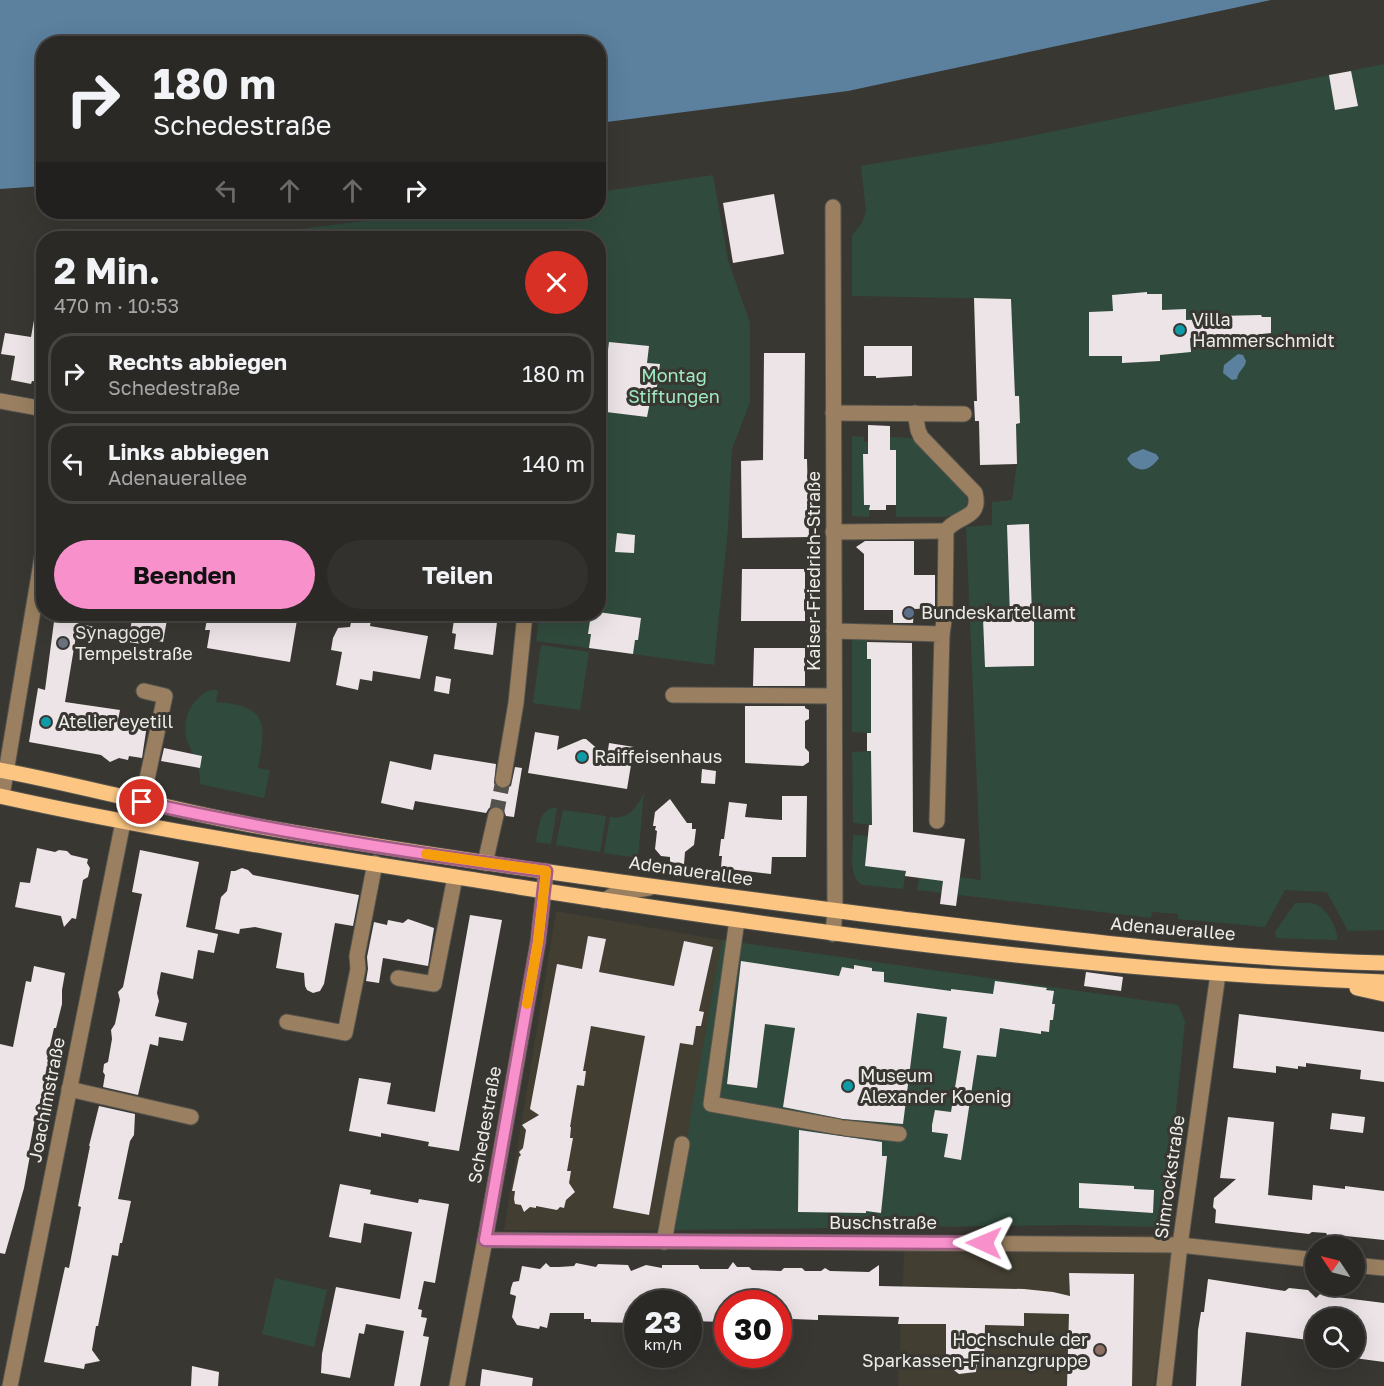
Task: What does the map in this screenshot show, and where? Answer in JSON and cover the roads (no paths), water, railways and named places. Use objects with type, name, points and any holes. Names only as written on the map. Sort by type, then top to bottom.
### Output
[{"type":"main road","name":"Adenauerallee","points":[[3,770],[265,827],[485,863],[835,910],[1163,950],[1384,963]]},
{"type":"main road","points":[[1,796],[123,822],[604,901],[833,934],[963,950],[1218,974],[1384,982]]},
{"type":"main road","points":[[1328,980],[1384,994]]},
{"type":"street","name":"Kaiser-Friedrich-Straße","points":[[833,207],[835,910],[833,934]]},
{"type":"street","points":[[0,401],[36,408]]},
{"type":"street","points":[[833,413],[964,414]]},
{"type":"street","points":[[915,414],[921,437],[975,493],[977,501],[976,507],[970,514],[951,524],[946,531],[937,821]]},
{"type":"street","points":[[833,532],[946,531]]},
{"type":"street","points":[[1,796],[3,770],[36,589]]},
{"type":"street","points":[[503,780],[516,703],[524,621]]},
{"type":"street","points":[[834,631],[942,634]]},
{"type":"street","points":[[142,802],[165,696],[144,691]]},
{"type":"street","points":[[673,695],[834,696]]},
{"type":"street","points":[[485,863],[496,814]]},
{"type":"street","name":"Joachimstraße","points":[[10,1386],[123,822]]},
{"type":"street","points":[[287,1022],[345,1033],[375,863]]},
{"type":"street","name":"Schedestraße","points":[[457,1386],[538,942],[546,871]]},
{"type":"street","points":[[398,978],[434,984],[456,877]]},
{"type":"street","points":[[604,901],[616,893],[657,886]]},
{"type":"street","points":[[737,920],[711,1104],[842,1128],[899,1134]]},
{"type":"street","name":"Simrockstraße","points":[[1164,1386],[1180,1245],[1218,974]]},
{"type":"street","points":[[69,1089],[191,1117]]},
{"type":"street","points":[[664,1242],[682,1144]]},
{"type":"street","name":"Buschstraße","points":[[485,1240],[1180,1245],[1305,1259]]},
{"type":"street","points":[[1365,1266],[1384,1268]]},
{"type":"water","points":[[0,0],[1271,0],[848,91],[606,122],[606,36],[36,36],[36,186],[0,189]]},
{"type":"water","points":[[1238,354],[1243,355],[1246,361],[1237,379],[1232,380],[1223,373],[1224,365]]},
{"type":"water","points":[[1143,449],[1156,454],[1159,458],[1152,466],[1139,469],[1127,459],[1131,454]]},
{"type":"tunnel","points":[[496,815],[503,780]]},
{"type":"place","name":"Villa Hammerschmidt","points":[[1180,330]]},
{"type":"place","name":"Bundeskartellamt","points":[[909,613]]},
{"type":"place","name":"Synagoge Tempelstraße","points":[[63,643]]},
{"type":"place","name":"Atelier eyetill","points":[[46,722]]},
{"type":"place","name":"Raiffeisenhaus","points":[[582,757]]},
{"type":"place","name":"Museum Alexander Koenig","points":[[848,1086]]},
{"type":"place","name":"Hochschule der Sparkassen-Finanzgruppe","points":[[1100,1350]]},
{"type":"park label","name":"Montag Stiftungen","points":[[674,386]]}]
